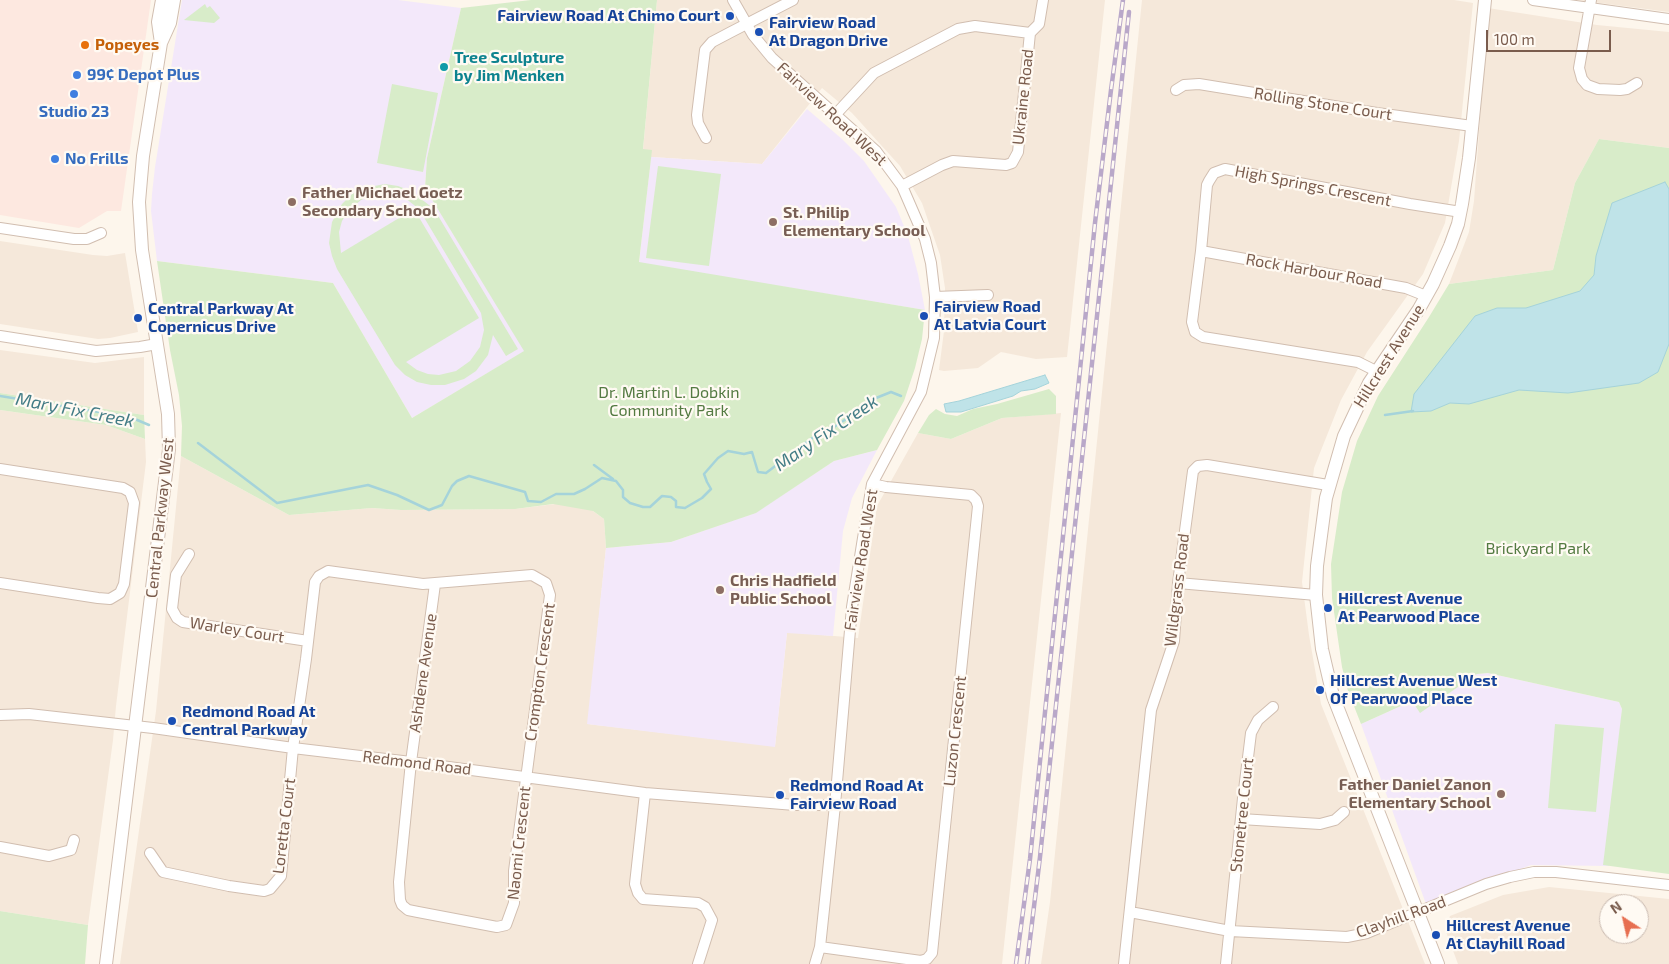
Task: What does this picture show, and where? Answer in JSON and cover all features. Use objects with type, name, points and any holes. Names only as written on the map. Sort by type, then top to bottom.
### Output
[{"type":"street","name":"Central Parkway West","points":[[161,44],[158,22],[162,0]]},
{"type":"street","name":"Central Parkway West","points":[[106,964],[169,449],[168,414],[142,250],[139,202],[143,156],[161,44],[170,24],[174,0]]},
{"type":"street","name":"Fairview Road West","points":[[733,0],[752,35],[781,67],[876,151],[902,186],[924,239],[935,298],[934,338],[921,392],[872,484],[852,607],[835,805],[820,947],[815,964]]},
{"type":"street","points":[[706,138],[698,123],[697,114],[705,50],[712,42],[793,0]]},
{"type":"street","points":[[836,114],[874,73],[958,29],[975,26],[1030,33],[1039,24],[1043,0]]},
{"type":"street","name":"Hillcrest Avenue","points":[[1438,964],[1336,704],[1322,649],[1316,595],[1320,541],[1328,485],[1344,436],[1356,407],[1376,372],[1439,273],[1461,212],[1485,0]]},
{"type":"street","points":[[1533,0],[1590,3],[1669,19]]},
{"type":"street","points":[[1590,3],[1579,68],[1582,79],[1587,85],[1598,89],[1628,89],[1637,83]]},
{"type":"street","name":"Ukraine Road","points":[[902,186],[953,160],[1006,165],[1012,163],[1018,152],[1030,33]]},
{"type":"street","name":"Rolling Stone Court","points":[[1176,90],[1184,85],[1199,84],[1472,126]]},
{"type":"street","name":"High Springs Crescent","points":[[1376,372],[1353,361],[1201,336],[1193,329],[1192,322],[1202,250],[1208,185],[1214,173],[1225,169],[1461,212]]},
{"type":"street","points":[[0,228],[74,239],[87,239],[101,233]]},
{"type":"street","name":"Rock Harbour Road","points":[[1202,250],[1406,288],[1426,296]]},
{"type":"street","points":[[935,298],[988,296]]},
{"type":"street","points":[[0,336],[96,351],[140,348],[157,344]]},
{"type":"street","name":"Wildgrass Road","points":[[1124,964],[1151,710],[1174,641],[1178,583],[1192,476],[1198,466],[1207,465],[1328,485]]},
{"type":"street","points":[[0,469],[123,488],[130,492],[134,504],[124,584],[120,593],[110,599],[0,582]]},
{"type":"street","name":"Luzon Crescent","points":[[820,947],[921,961],[927,959],[932,953],[978,506],[976,500],[970,496],[872,484]]},
{"type":"street","name":"Warley Court","points":[[189,554],[176,575],[172,608],[177,618],[183,622],[308,641]]},
{"type":"street","name":"Crompton Crescent","points":[[293,748],[315,582],[319,576],[328,571],[434,584],[532,575],[546,583],[550,596],[526,778]]},
{"type":"street","points":[[1178,583],[1316,595]]},
{"type":"street","name":"Ashdene Avenue","points":[[411,762],[434,584]]},
{"type":"street","name":"Stonetree Court","points":[[1226,964],[1242,798],[1251,733],[1258,720],[1273,707]]},
{"type":"street","name":"Redmond Road","points":[[0,715],[29,714],[136,726],[645,793],[795,804],[835,805]]},
{"type":"street","name":"Loretta Court","points":[[150,854],[162,872],[229,886],[264,891],[270,889],[281,876],[293,748]]},
{"type":"street","name":"Naomi Crescent","points":[[411,762],[399,882],[402,905],[408,910],[497,927],[506,925],[514,903],[514,871],[526,778]]},
{"type":"street","points":[[645,793],[635,884],[638,893],[643,898],[698,903],[705,907],[712,920],[698,964]]},
{"type":"street","points":[[1241,819],[1320,824],[1335,820],[1344,812]]},
{"type":"street","points":[[0,847],[48,856],[71,850],[74,840]]},
{"type":"street","name":"Clayhill Road","points":[[1130,912],[1230,931],[1347,937],[1367,933],[1486,884],[1534,872],[1556,872],[1669,884]]},
{"type":"shaded area","points":[[0,0],[151,0],[121,211],[107,211],[79,228],[0,215]]},
{"type":"shaded area","name":"Father Michael Goetz Secondary School","points":[[182,0],[398,0],[461,8],[427,158],[425,188],[525,351],[412,418],[333,283],[157,261],[151,211],[152,194]]},
{"type":"shaded area","points":[[657,0],[1105,0],[1067,357],[1036,359],[1001,352],[978,368],[939,370],[944,331],[945,288],[940,255],[922,203],[900,166],[852,113],[822,88],[762,164],[651,157],[651,150],[643,150]]},
{"type":"shaded area","points":[[1142,0],[1454,0],[1473,3],[1459,141],[1445,223],[1423,274],[1367,352],[1341,400],[1314,468],[1302,582],[1321,704],[1425,964],[1041,964],[1050,902]]},
{"type":"shaded area","points":[[1577,0],[1669,0],[1669,12]]},
{"type":"shaded area","points":[[1488,8],[1597,25],[1669,32],[1669,148],[1599,139],[1575,183],[1553,270],[1449,284],[1469,232],[1474,201]]},
{"type":"shaded area","name":"St. Philip Elementary School","points":[[807,109],[864,161],[896,207],[908,236],[925,310],[639,263],[651,157],[762,164]]},
{"type":"shaded area","points":[[0,241],[93,255],[107,256],[125,253],[138,332],[98,339],[0,324]]},
{"type":"shaded area","points":[[0,350],[95,363],[144,357],[144,415],[0,393]]},
{"type":"shaded area","points":[[0,410],[106,425],[145,439],[146,462],[113,740],[88,925],[0,911]]},
{"type":"shaded area","points":[[1061,413],[1002,964],[120,964],[156,711],[181,456],[289,515],[372,508],[401,510],[515,509],[579,501],[604,519],[606,548],[588,724],[775,746],[787,632],[858,638],[877,506],[918,433],[951,439],[1002,418]]},
{"type":"shaded area","name":"Chris Hadfield Public School","points":[[877,450],[852,498],[843,531],[833,636],[787,633],[775,747],[587,724],[606,548],[671,542],[755,513],[834,461]]},
{"type":"shaded area","name":"Father Daniel Zanon Elementary School","points":[[1488,673],[1619,702],[1622,709],[1609,866],[1531,865],[1426,904],[1361,724],[1412,701],[1420,712],[1477,674]]},
{"type":"shaded area","points":[[1549,887],[1619,894],[1599,894],[1599,944],[1649,944],[1649,897],[1669,899],[1669,964],[1458,964],[1445,929],[1450,916],[1503,895]]},
{"type":"green space","name":"Dr. Martin L. Dobkin Community Park","points":[[531,0],[657,0],[643,149],[652,150],[639,262],[925,310],[922,339],[904,401],[877,450],[834,461],[756,513],[671,542],[606,548],[604,519],[593,511],[553,504],[515,509],[401,510],[372,508],[289,515],[181,456],[182,426],[179,395],[170,350],[157,261],[333,283],[412,418],[524,351],[425,188],[427,158],[461,8]]},
{"type":"green space","points":[[205,4],[207,8],[210,6],[220,18],[214,23],[184,20]]},
{"type":"green space","points":[[392,84],[438,93],[423,172],[377,163]]},
{"type":"green space","name":"Brickyard Park","points":[[1599,139],[1669,148],[1669,874],[1603,865],[1622,709],[1619,702],[1488,673],[1477,674],[1420,713],[1412,701],[1361,724],[1348,691],[1342,667],[1332,598],[1331,564],[1342,492],[1357,441],[1378,396],[1449,284],[1553,270],[1575,183]]},
{"type":"green space","points":[[658,166],[721,174],[709,266],[646,258]]},
{"type":"green space","points":[[385,184],[398,186],[411,191],[434,209],[518,349],[506,356],[493,335],[488,355],[476,371],[464,379],[445,385],[417,382],[405,375],[395,365],[337,269],[329,243],[332,222],[342,204],[352,194],[364,188]],"holes":[[[394,194],[405,198],[419,209],[481,313],[484,330],[480,347],[470,361],[456,371],[439,375],[428,374],[417,370],[406,362],[479,318],[414,209],[341,253],[339,232],[342,221],[348,211],[361,200],[372,195]]]},
{"type":"green space","points":[[1049,389],[1056,396],[1056,414],[1002,418],[951,439],[918,433],[929,415],[936,409],[945,414],[957,416],[973,409]]},
{"type":"green space","points":[[0,393],[144,415],[145,439],[106,425],[0,410]]},
{"type":"green space","points":[[1555,724],[1604,728],[1596,812],[1548,808]]},
{"type":"green space","points":[[0,911],[88,925],[85,964],[0,964]]},
{"type":"water","points":[[1665,182],[1669,189],[1669,344],[1658,372],[1639,383],[1568,393],[1519,390],[1469,404],[1450,403],[1431,411],[1411,412],[1414,394],[1475,316],[1497,308],[1526,308],[1580,291],[1594,275],[1596,256],[1612,203]]},
{"type":"water","points":[[1045,375],[1049,383],[1035,389],[1021,391],[1013,396],[961,412],[946,412],[944,404]]},
{"type":"waterway","name":"Mary Fix Creek","points":[[198,443],[277,503],[368,485],[397,495],[429,510],[442,505],[452,486],[457,481],[469,476],[525,492],[528,501],[541,502],[556,494],[574,494],[602,478],[616,481],[623,490],[623,497],[630,503],[650,507],[662,496],[671,497],[676,501],[676,507],[685,508],[702,498],[711,489],[704,474],[718,458],[728,451],[744,454],[752,452],[758,472],[766,473],[819,433],[834,427],[863,408],[871,400],[891,392],[901,396]]},
{"type":"waterway","name":"Mary Fix Creek","points":[[0,396],[130,417],[149,425]]},
{"type":"waterway","name":"Mary Fix Creek","points":[[1385,415],[1413,411]]},
{"type":"waterway","points":[[594,465],[613,479]]},
{"type":"railway","points":[[1016,964],[1030,859],[1095,223],[1123,0]]},
{"type":"railway","points":[[1027,964],[1040,857],[1129,12]]},
{"type":"place","name":"Fairview Road At Chimo Court","points":[[730,16]]},
{"type":"place","name":"Fairview Road At Dragon Drive","points":[[759,32]]},
{"type":"place","name":"Popeyes","points":[[85,45]]},
{"type":"place","name":"Tree Sculpture by Jim Menken","points":[[444,67]]},
{"type":"place","name":"99¢ Depot Plus","points":[[77,75]]},
{"type":"place","name":"Studio 23","points":[[74,94]]},
{"type":"place","name":"No Frills","points":[[55,159]]},
{"type":"place","name":"Father Michael Goetz Secondary School","points":[[292,202]]},
{"type":"place","name":"St. Philip Elementary School","points":[[773,222]]},
{"type":"place","name":"Fairview Road At Latvia Court","points":[[924,316]]},
{"type":"place","name":"Central Parkway At Copernicus Drive","points":[[138,318]]},
{"type":"place","name":"Chris Hadfield Public School","points":[[720,590]]},
{"type":"place","name":"Hillcrest Avenue At Pearwood Place","points":[[1328,608]]},
{"type":"place","name":"Hillcrest Avenue West Of Pearwood Place","points":[[1320,690]]},
{"type":"place","name":"Redmond Road At Central Parkway","points":[[172,721]]},
{"type":"place","name":"Father Daniel Zanon Elementary School","points":[[1501,794]]},
{"type":"place","name":"Redmond Road At Fairview Road","points":[[780,795]]},
{"type":"place","name":"Hillcrest Avenue At Clayhill Road","points":[[1436,935]]}]
